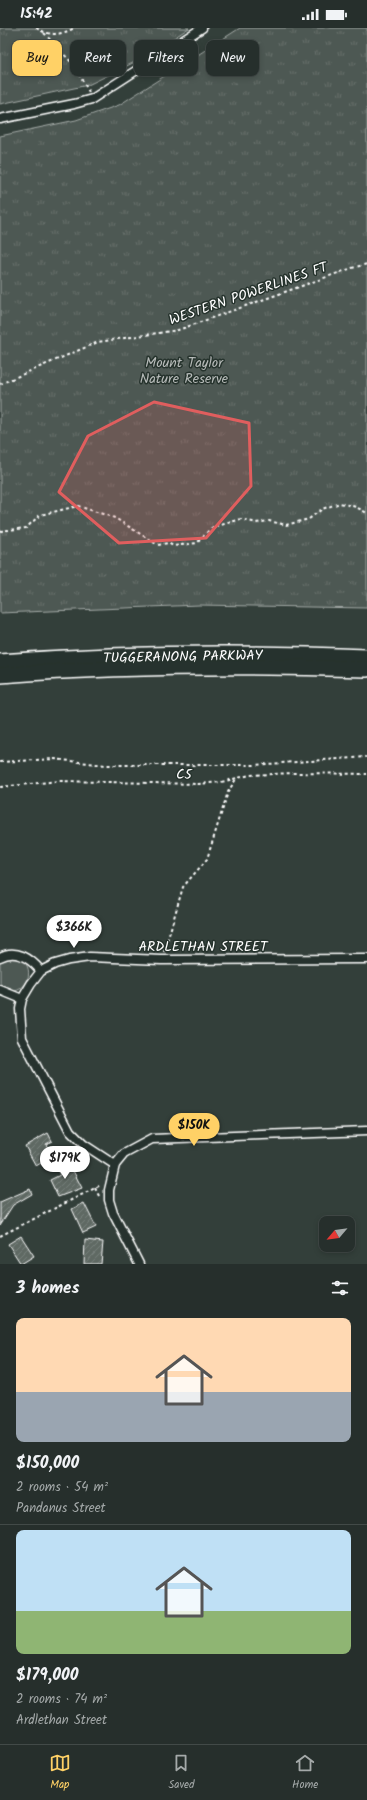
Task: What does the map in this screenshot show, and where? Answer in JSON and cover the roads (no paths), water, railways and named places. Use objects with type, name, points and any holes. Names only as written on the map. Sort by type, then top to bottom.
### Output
[{"type":"highway","name":"TUGGERANONG PARKWAY","points":[[0,662],[135,656],[234,654],[367,657]]},
{"type":"highway","name":"TUGGERANONG PARKWAY","points":[[0,675],[150,668],[238,667],[367,669]]},
{"type":"street","points":[[0,119],[74,104],[92,98],[202,28]]},
{"type":"street","points":[[0,957],[10,954],[24,956],[34,962],[41,971]]},
{"type":"street","name":"ARDLETHAN STREET","points":[[115,1165],[83,1144],[70,1131],[22,1038],[20,1009],[22,999],[41,971],[55,964],[68,960],[90,957],[161,960],[367,959]]},
{"type":"street","points":[[0,990],[22,999]]},
{"type":"street","points":[[139,1264],[113,1213],[109,1200],[110,1181],[115,1165],[124,1154],[152,1139],[367,1131]]},
{"type":"park label","name":"Mount Taylor Nature Reserve","points":[[184,370]]}]
